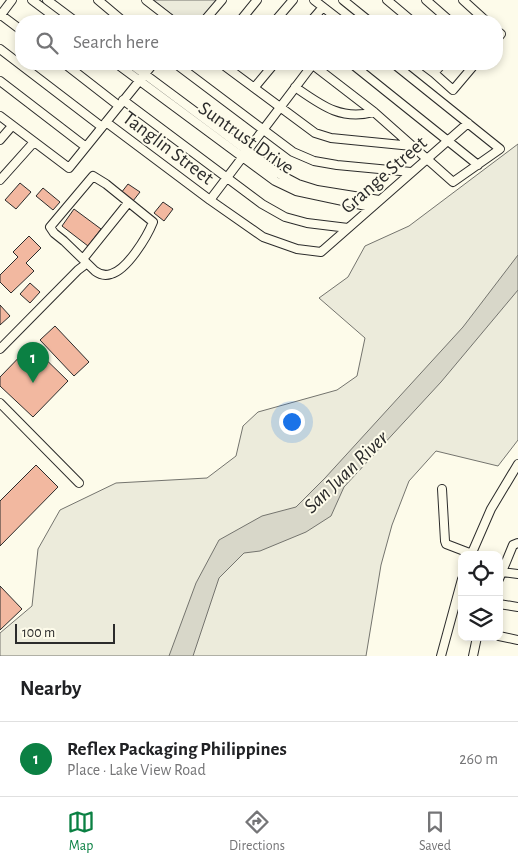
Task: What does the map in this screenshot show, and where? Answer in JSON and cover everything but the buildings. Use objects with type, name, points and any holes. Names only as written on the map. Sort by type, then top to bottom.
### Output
[{"type":"street","points":[[12,0],[0,16],[15,26]]},
{"type":"street","points":[[32,0],[52,15]]},
{"type":"street","points":[[47,0],[67,15]]},
{"type":"street","points":[[98,0],[116,15]]},
{"type":"street","points":[[146,0],[165,15]]},
{"type":"street","points":[[209,15],[222,0]]},
{"type":"street","points":[[245,15],[257,0]]},
{"type":"street","points":[[280,15],[293,0]]},
{"type":"street","points":[[314,0],[333,15]]},
{"type":"street","points":[[343,0],[362,15]]},
{"type":"street","points":[[386,0],[405,15]]},
{"type":"street","points":[[426,0],[443,15]]},
{"type":"street","points":[[463,0],[478,15]]},
{"type":"street","points":[[316,15],[323,7]]},
{"type":"street","name":"Tanglin Street","points":[[0,49],[15,60]]},
{"type":"street","name":"Tanglin Street","points":[[29,70],[263,237],[297,249],[321,252]]},
{"type":"street","points":[[73,70],[262,204],[285,217],[307,223],[348,228]]},
{"type":"street","name":"Suntrust Drive","points":[[129,70],[142,77],[245,154],[276,181],[296,192],[371,207]]},
{"type":"street","name":"Suntrust Drive","points":[[136,70],[142,77]]},
{"type":"street","points":[[0,116],[69,168],[148,70]]},
{"type":"street","points":[[184,70],[294,152],[314,161],[411,172]]},
{"type":"street","points":[[254,88],[269,70]]},
{"type":"street","points":[[210,200],[308,70]]},
{"type":"street","points":[[321,70],[374,112],[453,182],[500,149],[402,70]]},
{"type":"street","points":[[360,70],[478,165]]},
{"type":"street","points":[[430,70],[453,90],[470,70]]},
{"type":"street","points":[[434,73],[437,70]]},
{"type":"street","points":[[232,71],[315,133],[331,138],[412,146]]},
{"type":"street","points":[[0,81],[86,148]]},
{"type":"street","points":[[295,88],[326,109],[361,116],[374,112]]},
{"type":"street","name":"Grange Street","points":[[321,252],[468,123]]},
{"type":"street","points":[[0,140],[12,126]]},
{"type":"street","points":[[0,180],[34,142]]},
{"type":"street","name":"Suntrust Drive","points":[[245,154],[298,184],[317,190],[380,200]]},
{"type":"street","points":[[93,176],[106,184],[153,222],[149,233],[123,267],[110,274],[101,274],[84,261],[50,227],[93,176]]},
{"type":"street","points":[[0,349],[78,270],[128,203]]},
{"type":"street","points":[[0,403],[79,483]]},
{"type":"street","points":[[472,551],[491,509],[518,464]]},
{"type":"street","points":[[442,489],[446,544],[464,551]]},
{"type":"street","points":[[503,571],[513,545],[518,543]]},
{"type":"street","points":[[503,576],[518,574]]},
{"type":"street","points":[[441,656],[458,594]]},
{"type":"street","points":[[503,605],[518,607]]},
{"type":"street","points":[[503,637],[518,640]]},
{"type":"street","points":[[473,656],[476,641]]},
{"type":"shaded area","points":[[153,0],[217,0],[204,15],[172,15]]},
{"type":"shaded area","points":[[518,144],[518,440],[498,466],[436,451],[409,481],[392,525],[381,565],[366,656],[0,656],[0,633],[32,606],[38,549],[60,510],[116,483],[207,478],[236,456],[243,426],[258,412],[337,390],[357,376],[365,338],[319,298],[348,277],[365,246],[409,226]]},
{"type":"water","name":"San Juan River","points":[[518,255],[518,290],[441,382],[344,487],[331,516],[306,532],[260,551],[244,553],[219,578],[193,656],[169,656],[196,583],[219,540],[262,516],[296,507],[325,478],[463,327]]},
{"type":"place","name":"Reflex Packaging Philippines","points":[[33,383]]}]
